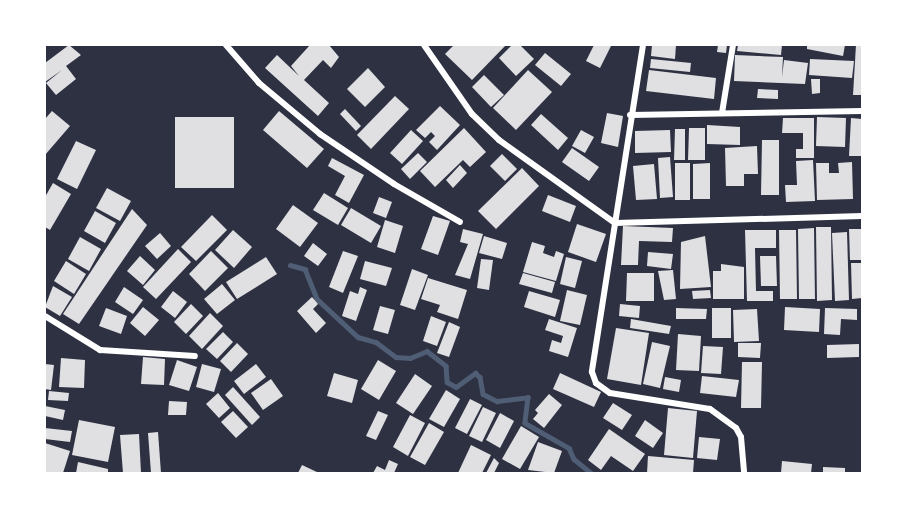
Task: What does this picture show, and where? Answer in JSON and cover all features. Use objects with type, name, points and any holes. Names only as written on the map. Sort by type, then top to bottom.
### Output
[{"type":"street","points":[[226,45],[259,83],[320,134],[394,184],[460,222]]},
{"type":"street","points":[[424,45],[466,107],[499,140],[615,223],[862,216]]},
{"type":"street","points":[[643,45],[630,115],[593,361],[596,383],[610,393],[710,409],[736,428],[741,437],[744,473]]},
{"type":"street","points":[[722,113],[734,45]]},
{"type":"street","points":[[630,115],[862,111]]},
{"type":"street","points":[[45,316],[100,350],[195,356]]},
{"type":"building","points":[[69,45],[81,55],[66,66],[76,79],[56,95],[46,83],[62,70],[45,82],[45,63]]},
{"type":"building","points":[[310,45],[329,45],[339,57],[331,68],[323,60],[304,80],[329,103],[318,116],[265,68],[277,55],[299,76],[291,66]]},
{"type":"building","points":[[454,45],[506,45],[472,80],[445,54]]},
{"type":"building","points":[[512,45],[520,45],[534,59],[516,76],[499,58]]},
{"type":"building","points":[[594,45],[611,46],[600,68],[586,61]]},
{"type":"building","points":[[652,45],[676,45],[675,59],[651,56]]},
{"type":"building","points":[[718,45],[727,45],[726,53],[717,52]]},
{"type":"building","points":[[738,45],[782,45],[781,55],[737,51]]},
{"type":"building","points":[[807,45],[845,45],[843,56],[807,49]]},
{"type":"building","points":[[856,45],[862,45],[862,95],[853,95]]},
{"type":"building","points":[[545,53],[571,74],[561,86],[535,65]]},
{"type":"building","points":[[735,55],[783,57],[782,77],[784,60],[808,63],[805,84],[734,81]]},
{"type":"building","points":[[651,59],[691,63],[690,72],[650,68]]},
{"type":"building","points":[[810,59],[854,61],[852,78],[809,75]]},
{"type":"building","points":[[368,68],[385,87],[365,107],[347,89]]},
{"type":"building","points":[[528,70],[552,92],[516,130],[493,108]]},
{"type":"building","points":[[649,70],[716,78],[714,99],[646,91]]},
{"type":"building","points":[[484,75],[504,95],[491,107],[472,87]]},
{"type":"building","points":[[811,79],[820,79],[820,93],[812,94]]},
{"type":"building","points":[[758,89],[778,90],[778,99],[757,98]]},
{"type":"building","points":[[395,96],[409,109],[371,149],[357,135]]},
{"type":"building","points":[[440,106],[460,125],[437,150],[429,142],[435,136],[431,132],[425,138],[416,130]]},
{"type":"building","points":[[345,109],[361,126],[356,131],[340,114]]},
{"type":"building","points":[[52,111],[70,126],[45,155],[45,119]]},
{"type":"building","points":[[279,111],[324,149],[307,168],[263,130]]},
{"type":"building","points":[[607,113],[623,116],[618,147],[601,143]]},
{"type":"building","points":[[541,114],[568,138],[558,150],[531,125]]},
{"type":"building","points":[[175,117],[234,117],[234,188],[175,188]]},
{"type":"building","points":[[817,117],[846,118],[845,147],[816,146]]},
{"type":"building","points":[[783,118],[814,118],[814,158],[796,158],[796,149],[803,149],[803,133],[782,133]]},
{"type":"building","points":[[851,118],[862,119],[862,156],[849,156]]},
{"type":"building","points":[[707,125],[740,127],[740,145],[707,144]]},
{"type":"building","points":[[464,128],[486,152],[470,167],[463,160],[435,187],[420,171]]},
{"type":"building","points":[[689,128],[705,128],[705,160],[688,160]]},
{"type":"building","points":[[675,129],[685,129],[685,160],[674,160]]},
{"type":"building","points":[[411,130],[423,141],[402,164],[390,153]]},
{"type":"building","points":[[581,130],[594,137],[585,153],[572,146]]},
{"type":"building","points":[[670,130],[671,152],[635,153],[635,131]]},
{"type":"building","points":[[762,140],[779,140],[779,195],[761,195]]},
{"type":"building","points":[[76,141],[96,150],[77,189],[57,179]]},
{"type":"building","points":[[757,146],[758,174],[744,174],[744,186],[726,186],[725,148]]},
{"type":"building","points":[[572,148],[599,167],[589,181],[562,162]]},
{"type":"building","points":[[418,153],[427,162],[410,179],[401,169]]},
{"type":"building","points":[[502,154],[517,169],[505,181],[490,166]]},
{"type":"building","points":[[670,157],[673,197],[660,198],[658,158]]},
{"type":"building","points":[[332,158],[364,175],[349,203],[335,195],[345,176],[328,166]]},
{"type":"building","points":[[813,160],[815,201],[786,202],[785,185],[797,185],[796,161]]},
{"type":"building","points":[[852,162],[853,199],[817,200],[816,163],[829,163],[829,173],[839,173],[838,163]]},
{"type":"building","points":[[675,163],[690,163],[690,200],[675,200]]},
{"type":"building","points":[[710,163],[710,199],[693,199],[693,164]]},
{"type":"building","points":[[654,164],[657,199],[636,200],[633,166]]},
{"type":"building","points":[[460,165],[467,173],[453,188],[446,180]]},
{"type":"building","points":[[522,168],[539,186],[496,229],[478,211]]},
{"type":"building","points":[[53,183],[71,194],[50,230],[45,227],[45,197]]},
{"type":"building","points":[[107,188],[131,201],[120,221],[96,208]]},
{"type":"building","points":[[324,193],[348,208],[338,225],[313,210]]},
{"type":"building","points":[[548,195],[576,206],[570,222],[542,211]]},
{"type":"building","points":[[379,197],[392,202],[386,218],[373,213]]},
{"type":"building","points":[[293,205],[318,223],[300,247],[276,229]]},
{"type":"building","points":[[351,208],[381,226],[371,243],[341,225]]},
{"type":"building","points":[[132,209],[147,225],[79,324],[63,314]]},
{"type":"building","points":[[95,211],[116,223],[105,243],[84,231]]},
{"type":"building","points":[[212,215],[227,230],[196,261],[181,247]]},
{"type":"building","points":[[433,216],[450,221],[438,255],[421,249]]},
{"type":"building","points":[[385,220],[403,226],[395,253],[377,247]]},
{"type":"building","points":[[577,224],[606,234],[596,262],[568,252]]},
{"type":"building","points":[[623,226],[673,228],[672,242],[639,241],[638,265],[621,265]]},
{"type":"building","points":[[816,227],[831,227],[832,300],[817,301]]},
{"type":"building","points":[[814,228],[815,299],[799,299],[798,229]]},
{"type":"building","points":[[463,229],[483,234],[470,279],[455,275],[468,244],[460,242]]},
{"type":"building","points":[[849,229],[862,229],[862,260],[850,260]]},
{"type":"building","points":[[233,230],[252,247],[234,268],[215,250]]},
{"type":"building","points":[[745,230],[776,230],[776,248],[755,248],[756,291],[773,291],[773,301],[747,301]]},
{"type":"building","points":[[779,230],[796,230],[797,299],[780,299]]},
{"type":"building","points":[[847,232],[849,300],[835,301],[832,233]]},
{"type":"building","points":[[160,233],[171,246],[157,259],[145,246]]},
{"type":"building","points":[[484,236],[507,243],[502,259],[479,253]]},
{"type":"building","points":[[705,236],[711,287],[680,289],[681,242]]},
{"type":"building","points":[[80,237],[101,249],[89,271],[68,259]]},
{"type":"building","points":[[532,242],[545,246],[543,253],[554,257],[556,251],[564,254],[556,281],[523,272]]},
{"type":"building","points":[[313,243],[327,254],[318,266],[304,256]]},
{"type":"building","points":[[178,249],[191,262],[156,299],[143,287]]},
{"type":"building","points":[[211,251],[228,268],[205,291],[189,274]]},
{"type":"building","points":[[343,251],[358,256],[343,293],[329,287]]},
{"type":"building","points":[[648,252],[673,254],[671,269],[647,266]]},
{"type":"building","points":[[140,256],[155,270],[143,285],[127,271]]},
{"type":"building","points":[[760,256],[776,256],[777,286],[761,286]]},
{"type":"building","points":[[266,257],[277,274],[237,299],[226,282]]},
{"type":"building","points":[[566,257],[582,261],[575,288],[560,284]]},
{"type":"building","points":[[481,259],[493,260],[489,290],[477,288]]},
{"type":"building","points":[[66,261],[86,274],[74,294],[54,281]]},
{"type":"building","points":[[365,261],[392,268],[386,286],[360,279]]},
{"type":"building","points":[[851,263],[862,263],[862,298],[852,299]]},
{"type":"building","points":[[721,264],[744,267],[744,299],[713,299],[713,271],[721,271]]},
{"type":"building","points":[[412,269],[428,275],[415,310],[400,305]]},
{"type":"building","points":[[673,270],[676,299],[664,300],[658,271]]},
{"type":"building","points":[[523,273],[555,282],[552,293],[519,284]]},
{"type":"building","points":[[627,273],[654,273],[654,301],[626,301]]},
{"type":"building","points":[[428,278],[467,290],[458,319],[437,312],[440,305],[421,299]]},
{"type":"building","points":[[222,284],[235,300],[217,314],[204,299]]},
{"type":"building","points":[[53,286],[72,297],[60,316],[45,307]]},
{"type":"building","points":[[124,287],[143,300],[133,314],[115,302]]},
{"type":"building","points":[[360,287],[367,290],[356,321],[342,316],[350,291],[358,294]]},
{"type":"building","points":[[567,290],[587,295],[580,325],[560,321]]},
{"type":"building","points":[[710,290],[711,298],[693,299],[692,291]]},
{"type":"building","points":[[173,291],[187,302],[175,318],[161,307]]},
{"type":"building","points":[[529,291],[560,300],[555,317],[524,307]]},
{"type":"building","points":[[312,297],[318,304],[313,309],[326,323],[316,333],[297,311]]},
{"type":"building","points":[[191,304],[203,316],[186,334],[174,322]]},
{"type":"building","points":[[620,304],[640,306],[639,318],[619,316]]},
{"type":"building","points":[[380,306],[395,310],[388,334],[373,330]]},
{"type":"building","points":[[143,307],[159,320],[145,336],[130,323]]},
{"type":"building","points":[[785,307],[820,309],[819,332],[784,330]]},
{"type":"building","points":[[106,308],[127,316],[121,334],[99,326]]},
{"type":"building","points":[[676,308],[707,309],[706,319],[676,319]]},
{"type":"building","points":[[712,308],[731,308],[731,338],[712,338]]},
{"type":"building","points":[[825,308],[857,309],[857,320],[841,319],[840,335],[824,334]]},
{"type":"building","points":[[757,309],[759,341],[734,342],[733,310]]},
{"type":"building","points":[[210,313],[223,326],[202,349],[189,336]]},
{"type":"building","points":[[431,316],[446,322],[437,346],[423,341]]},
{"type":"building","points":[[549,319],[577,328],[568,357],[549,351],[552,340],[561,343],[563,336],[545,330]]},
{"type":"building","points":[[631,319],[671,326],[669,334],[630,328]]},
{"type":"building","points":[[449,322],[460,327],[449,357],[437,353]]},
{"type":"building","points":[[616,328],[649,333],[641,385],[607,379]]},
{"type":"building","points":[[223,332],[233,342],[217,359],[206,349]]},
{"type":"building","points":[[678,334],[701,336],[699,371],[676,370]]},
{"type":"building","points":[[652,342],[670,346],[660,388],[643,384]]},
{"type":"building","points":[[237,343],[248,354],[231,372],[220,361]]},
{"type":"building","points":[[738,343],[761,343],[760,358],[738,357]]},
{"type":"building","points":[[859,344],[859,357],[827,358],[827,345]]},
{"type":"building","points":[[703,346],[723,347],[721,374],[701,373]]},
{"type":"building","points":[[143,357],[165,359],[164,385],[141,384]]},
{"type":"building","points":[[61,358],[85,360],[84,388],[59,387]]},
{"type":"building","points":[[177,360],[197,367],[189,391],[169,385]]},
{"type":"building","points":[[378,360],[396,371],[379,400],[361,389]]},
{"type":"building","points":[[742,362],[762,362],[761,408],[741,408]]},
{"type":"building","points":[[45,364],[54,365],[51,390],[45,389]]},
{"type":"building","points":[[202,364],[221,369],[214,392],[196,387]]},
{"type":"building","points":[[256,364],[266,377],[244,394],[234,381]]},
{"type":"building","points":[[334,373],[358,380],[352,403],[327,396]]},
{"type":"building","points":[[560,373],[601,392],[594,407],[553,389]]},
{"type":"building","points":[[415,374],[432,386],[413,414],[396,403]]},
{"type":"building","points":[[702,376],[739,380],[736,397],[700,393]]},
{"type":"building","points":[[665,377],[681,380],[679,392],[663,389]]},
{"type":"building","points":[[271,379],[283,396],[263,410],[251,393]]},
{"type":"building","points":[[233,387],[260,417],[252,425],[225,395]]},
{"type":"building","points":[[446,390],[460,399],[444,427],[429,419]]},
{"type":"building","points":[[49,391],[69,393],[68,401],[48,400]]},
{"type":"building","points":[[218,393],[230,408],[219,418],[206,404]]},
{"type":"building","points":[[549,394],[562,405],[544,428],[533,419],[538,413],[535,410]]},
{"type":"building","points":[[470,399],[482,405],[467,434],[455,428]]},
{"type":"building","points":[[169,401],[187,402],[186,415],[168,415]]},
{"type":"building","points":[[613,403],[632,415],[622,430],[603,418]]},
{"type":"building","points":[[45,406],[65,410],[63,420],[45,416]]},
{"type":"building","points":[[483,407],[496,413],[482,442],[469,436]]},
{"type":"building","points":[[668,408],[697,411],[693,458],[664,455]]},
{"type":"building","points":[[233,411],[248,427],[236,438],[221,422]]},
{"type":"building","points":[[378,411],[388,415],[376,440],[366,436]]},
{"type":"building","points":[[500,413],[514,421],[500,448],[486,440]]},
{"type":"building","points":[[410,415],[425,423],[408,456],[393,447]]},
{"type":"building","points":[[79,420],[115,427],[108,462],[72,455]]},
{"type":"building","points":[[645,420],[663,433],[653,448],[635,436]]},
{"type":"building","points":[[429,423],[444,432],[425,465],[410,457]]},
{"type":"building","points":[[521,426],[539,437],[520,469],[502,459]]},
{"type":"building","points":[[45,428],[72,431],[70,442],[45,439]]},
{"type":"building","points":[[609,429],[645,454],[633,471],[611,456],[601,470],[588,460]]},
{"type":"building","points":[[158,432],[161,473],[151,473],[148,433]]},
{"type":"building","points":[[139,434],[141,473],[123,473],[120,435]]},
{"type":"building","points":[[699,437],[720,439],[717,460],[697,458]]},
{"type":"building","points":[[538,442],[562,451],[554,473],[528,470]]},
{"type":"building","points":[[45,443],[70,451],[63,473],[45,473]]},
{"type":"building","points":[[471,445],[491,455],[482,473],[458,473]]},
{"type":"building","points":[[648,456],[694,460],[693,473],[647,473]]},
{"type":"building","points":[[494,458],[499,463],[494,473],[486,473]]},
{"type":"building","points":[[389,460],[398,464],[394,473],[373,473],[377,466],[385,470]]},
{"type":"building","points":[[782,461],[812,464],[811,473],[781,473]]},
{"type":"building","points":[[78,462],[108,469],[108,473],[76,473]]},
{"type":"building","points":[[302,465],[319,473],[298,473]]},
{"type":"building","points":[[823,467],[845,468],[845,473],[823,473]]},
{"type":"waterway","points":[[290,265],[305,269],[317,299],[358,337],[376,342],[396,357],[410,358],[427,351],[446,366],[447,382],[456,387],[475,373],[480,377],[483,394],[497,401],[528,397],[525,423],[569,448],[574,459],[591,473]]}]
